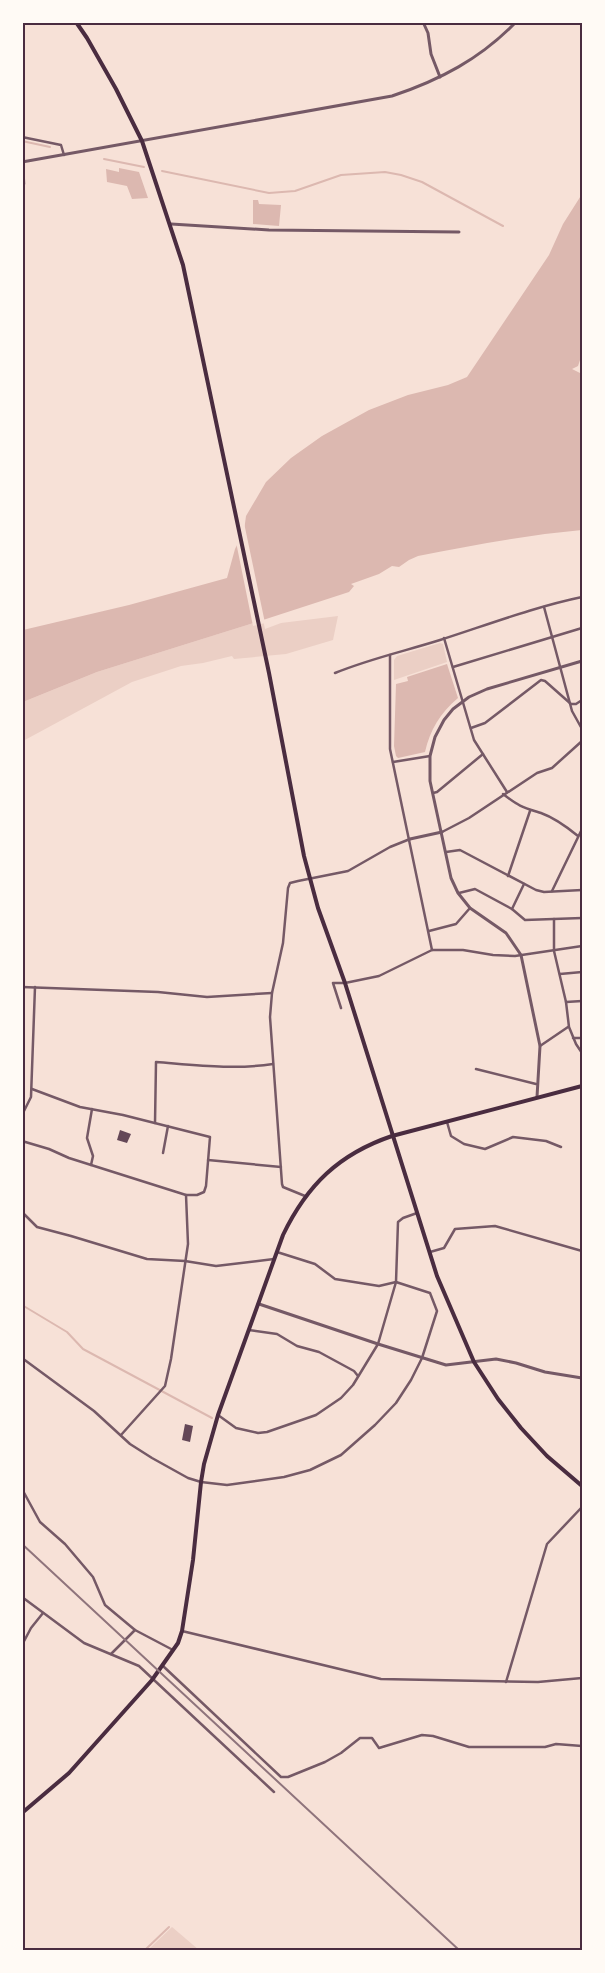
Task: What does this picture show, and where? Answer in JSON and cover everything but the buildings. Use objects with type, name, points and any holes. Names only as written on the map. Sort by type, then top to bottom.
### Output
[{"type":"main road","points":[[76,22],[116,89],[142,141],[184,265],[274,696],[299,834],[318,908],[344,983],[430,1253],[457,1327],[474,1362],[498,1399],[547,1456],[582,1486]]},
{"type":"main road","points":[[22,1812],[69,1773],[152,1680],[174,1651],[182,1631],[193,1560],[201,1482],[218,1415],[274,1259],[293,1215],[305,1196],[330,1170],[363,1146],[392,1136],[582,1086]]},
{"type":"street","points":[[24,184],[23,162],[392,96],[427,84],[468,62],[485,50],[516,22]]},
{"type":"street","points":[[426,24],[431,54],[440,77]]},
{"type":"street","points":[[22,137],[62,146],[64,155]]},
{"type":"street","points":[[171,224],[269,230],[459,232]]},
{"type":"street","points":[[335,673],[359,663],[582,597]]},
{"type":"street","points":[[544,608],[572,711],[582,729]]},
{"type":"street","points":[[453,667],[582,628]]},
{"type":"street","points":[[444,638],[476,744],[507,792]]},
{"type":"street","points":[[390,655],[390,744],[432,950]]},
{"type":"street","points":[[537,1097],[536,1084],[540,1046],[521,955],[506,932],[470,908],[458,893],[452,878],[433,793],[429,772],[430,756],[435,737],[444,720],[463,701],[487,689],[582,661]]},
{"type":"street","points":[[471,728],[485,723],[541,680],[571,704],[576,704],[582,700]]},
{"type":"street","points":[[305,1196],[283,1187],[270,1024],[272,993],[283,943],[288,888],[292,883],[348,871],[390,847],[442,832],[469,818],[537,773],[552,768],[582,741]]},
{"type":"street","points":[[433,793],[437,792],[483,754]]},
{"type":"street","points":[[393,762],[430,756]]},
{"type":"street","points":[[503,794],[517,806],[541,814],[578,836]]},
{"type":"street","points":[[508,876],[530,811]]},
{"type":"street","points":[[552,891],[582,829]]},
{"type":"street","points":[[446,852],[460,850],[508,876],[544,892],[582,890]]},
{"type":"street","points":[[512,909],[524,884]]},
{"type":"street","points":[[458,893],[475,889],[512,909],[525,920],[582,918]]},
{"type":"street","points":[[429,931],[456,924],[470,908]]},
{"type":"street","points":[[554,919],[554,950],[566,1002],[569,1027],[582,1053]]},
{"type":"street","points":[[341,1008],[333,983],[344,983],[379,976],[432,950],[463,950],[493,955],[521,955],[582,946]]},
{"type":"street","points":[[560,974],[582,972]]},
{"type":"street","points":[[22,987],[158,992],[208,997],[272,993]]},
{"type":"street","points":[[22,1115],[31,1097],[32,1089],[34,987]]},
{"type":"street","points":[[566,1002],[582,1000]]},
{"type":"street","points":[[540,1046],[569,1027]]},
{"type":"street","points":[[573,1038],[582,1038]]},
{"type":"street","points":[[155,1123],[156,1062],[212,1066],[273,1064]]},
{"type":"street","points":[[476,1069],[536,1084]]},
{"type":"street","points":[[22,1141],[186,1195],[197,1195],[204,1192],[210,1137],[64,1102],[32,1089]]},
{"type":"street","points":[[91,1165],[93,1156],[87,1138],[92,1109]]},
{"type":"street","points":[[447,1121],[451,1136],[475,1148],[485,1149],[513,1137],[546,1141],[561,1146]]},
{"type":"street","points":[[163,1153],[168,1126]]},
{"type":"street","points":[[208,1160],[281,1167]]},
{"type":"street","points":[[121,1435],[165,1386],[171,1359],[188,1244],[186,1195]]},
{"type":"street","points":[[22,1212],[37,1227],[147,1259],[185,1261],[216,1266],[274,1259]]},
{"type":"street","points":[[218,1415],[236,1428],[258,1433],[267,1432],[316,1415],[329,1407],[353,1385],[378,1344],[396,1282],[398,1222],[402,1218],[417,1213]]},
{"type":"street","points":[[430,1253],[444,1248],[454,1229],[491,1225],[582,1251]]},
{"type":"street","points":[[22,1358],[94,1411],[121,1435],[152,1458],[188,1478],[201,1482],[227,1485],[284,1477],[310,1470],[330,1461],[348,1449],[385,1416],[404,1392],[422,1358],[437,1311],[430,1293],[396,1282],[379,1286],[335,1279],[315,1264],[277,1252]]},
{"type":"street","points":[[259,1304],[446,1365],[496,1359],[506,1360],[546,1372],[582,1378]]},
{"type":"street","points":[[249,1330],[277,1334],[296,1346],[319,1352],[354,1371],[358,1376]]},
{"type":"street","points":[[22,1489],[36,1517],[64,1544],[93,1577],[106,1605],[135,1630],[174,1651]]},
{"type":"street","points":[[506,1682],[547,1544],[582,1507]]},
{"type":"street","points":[[22,1598],[84,1644],[134,1663],[274,1792]]},
{"type":"street","points":[[22,1645],[31,1628],[43,1613]]},
{"type":"street","points":[[110,1654],[135,1630]]},
{"type":"street","points":[[182,1631],[381,1679],[538,1682],[582,1678]]},
{"type":"street","points":[[163,1665],[277,1774],[285,1777],[325,1762],[365,1737],[372,1738],[379,1748],[422,1735],[433,1736],[469,1747],[545,1746],[556,1744],[582,1746]]},
{"type":"shaded area","points":[[119,168],[139,172],[148,198],[132,199],[127,186],[107,182],[106,169],[119,172]]},
{"type":"shaded area","points":[[582,194],[582,354],[578,366],[572,369],[582,374],[582,530],[500,541],[418,556],[399,567],[392,566],[379,574],[351,584],[354,586],[349,592],[97,672],[23,702],[23,630],[129,605],[227,578],[235,549],[244,531],[246,516],[266,482],[291,458],[322,436],[369,410],[408,395],[448,385],[467,377],[549,255],[563,224]]},
{"type":"shaded area","points":[[253,200],[258,200],[259,204],[281,205],[279,226],[253,224]]},
{"type":"shaded area","points":[[338,616],[333,640],[286,654],[234,659],[232,656],[181,666],[132,682],[23,741],[23,702],[97,672],[263,620],[265,629],[281,623]]},
{"type":"shaded area","points":[[440,643],[443,644],[447,662],[394,680],[394,660],[397,656]]},
{"type":"shaded area","points":[[447,664],[458,698],[437,722],[425,752],[398,758],[394,746],[396,684],[408,681],[407,677]]},
{"type":"shaded area","points":[[172,1927],[199,1950],[148,1950]]},
{"type":"pier","points":[[243,518],[265,623],[253,626],[236,542]]},
{"type":"waterway","points":[[22,141],[50,147]]},
{"type":"waterway","points":[[104,159],[144,167]]},
{"type":"waterway","points":[[162,171],[269,193],[295,191],[341,175],[385,172],[422,182],[503,226]]},
{"type":"waterway","points":[[22,1305],[67,1332],[83,1349],[212,1418]]},
{"type":"waterway","points":[[145,1950],[169,1927]]},
{"type":"railway","points":[[22,1544],[459,1950]]}]
